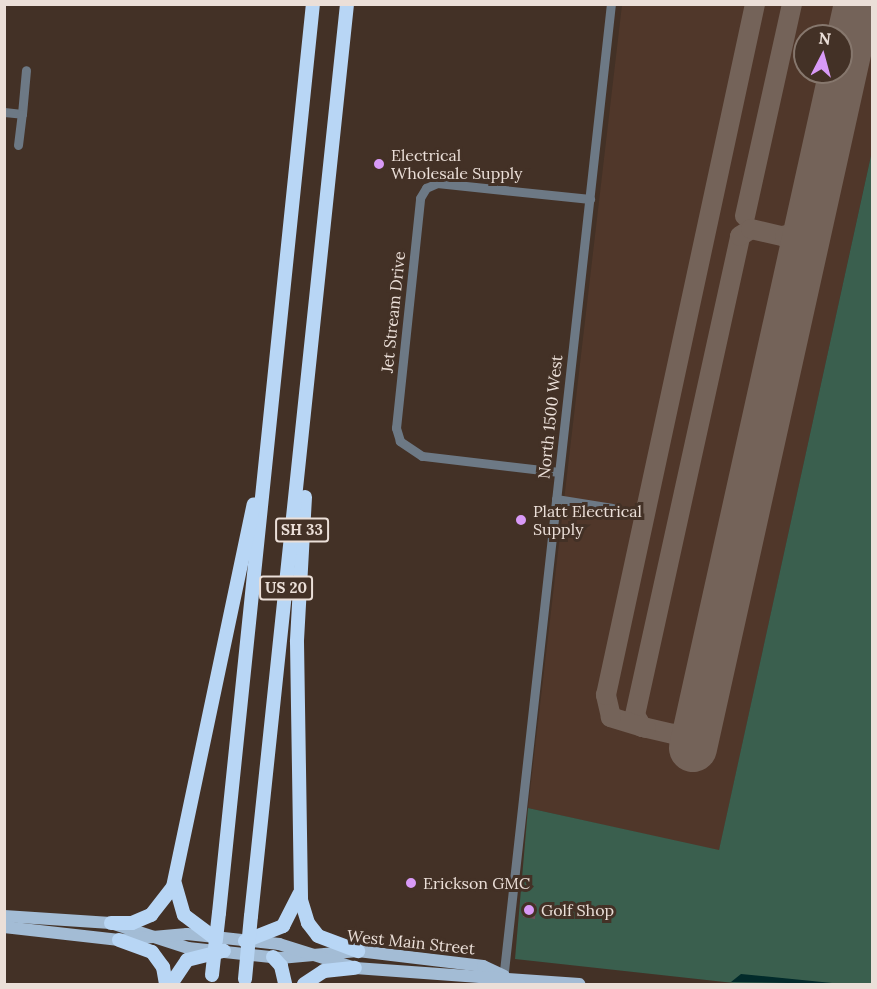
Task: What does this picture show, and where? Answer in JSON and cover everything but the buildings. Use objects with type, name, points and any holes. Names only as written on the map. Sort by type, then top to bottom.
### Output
[{"type":"highway","name":"US 20","points":[[212,980],[313,4]]},
{"type":"highway","name":"US 20","points":[[244,982],[348,4]]},
{"type":"highway","name":"SH 33","points":[[245,941],[283,926],[297,904],[301,883],[298,603],[321,259]]},
{"type":"highway","name":"SH 33","points":[[111,923],[132,923],[151,915],[165,901],[175,879],[272,410]]},
{"type":"highway","points":[[175,879],[184,915],[213,938]]},
{"type":"highway","points":[[301,883],[303,909],[313,932],[328,943],[358,951]]},
{"type":"highway","points":[[119,940],[152,952],[163,967],[169,984]]},
{"type":"highway","points":[[169,984],[187,960],[224,951]]},
{"type":"highway","points":[[273,957],[285,984]]},
{"type":"highway","points":[[304,984],[324,971],[355,968]]},
{"type":"main road","name":"West Main Street","points":[[4,916],[111,923],[180,947],[273,957],[358,951],[483,966],[503,980]]},
{"type":"main road","name":"West Main Street","points":[[4,927],[119,940],[151,936],[245,941],[279,945],[355,968],[579,984]]},
{"type":"street","name":"North 1500 West","points":[[503,980],[611,4]]},
{"type":"street","points":[[18,145],[26,70]]},
{"type":"street","points":[[4,112],[22,114]]},
{"type":"street","name":"Jet Stream Drive","points":[[559,472],[422,456],[400,441],[396,428],[420,198],[426,188],[437,183],[590,199]]},
{"type":"street","points":[[556,499],[612,508]]},
{"type":"shaded area","points":[[622,5],[872,5],[872,151],[719,851],[528,808]]},
{"type":"green space","points":[[872,151],[872,984],[743,984],[515,959],[528,808],[719,850]]},
{"type":"water","points":[[741,974],[842,984],[731,982]]},
{"type":"taxiway","points":[[646,728],[611,717],[606,695],[755,4]]},
{"type":"taxiway","points":[[745,216],[792,4]]},
{"type":"taxiway","points":[[783,236],[802,231],[811,217]]},
{"type":"taxiway","points":[[700,721],[687,732],[673,734],[642,727],[635,715],[740,236],[751,229],[785,237],[798,249],[801,262]]},
{"type":"runway","points":[[693,748],[858,4]]},
{"type":"place","name":"Electrical Wholesale Supply","points":[[379,164]]},
{"type":"place","name":"Platt Electrical Supply","points":[[521,520]]},
{"type":"place","name":"Erickson GMC","points":[[411,883]]},
{"type":"place","name":"Golf Shop","points":[[529,910]]}]
